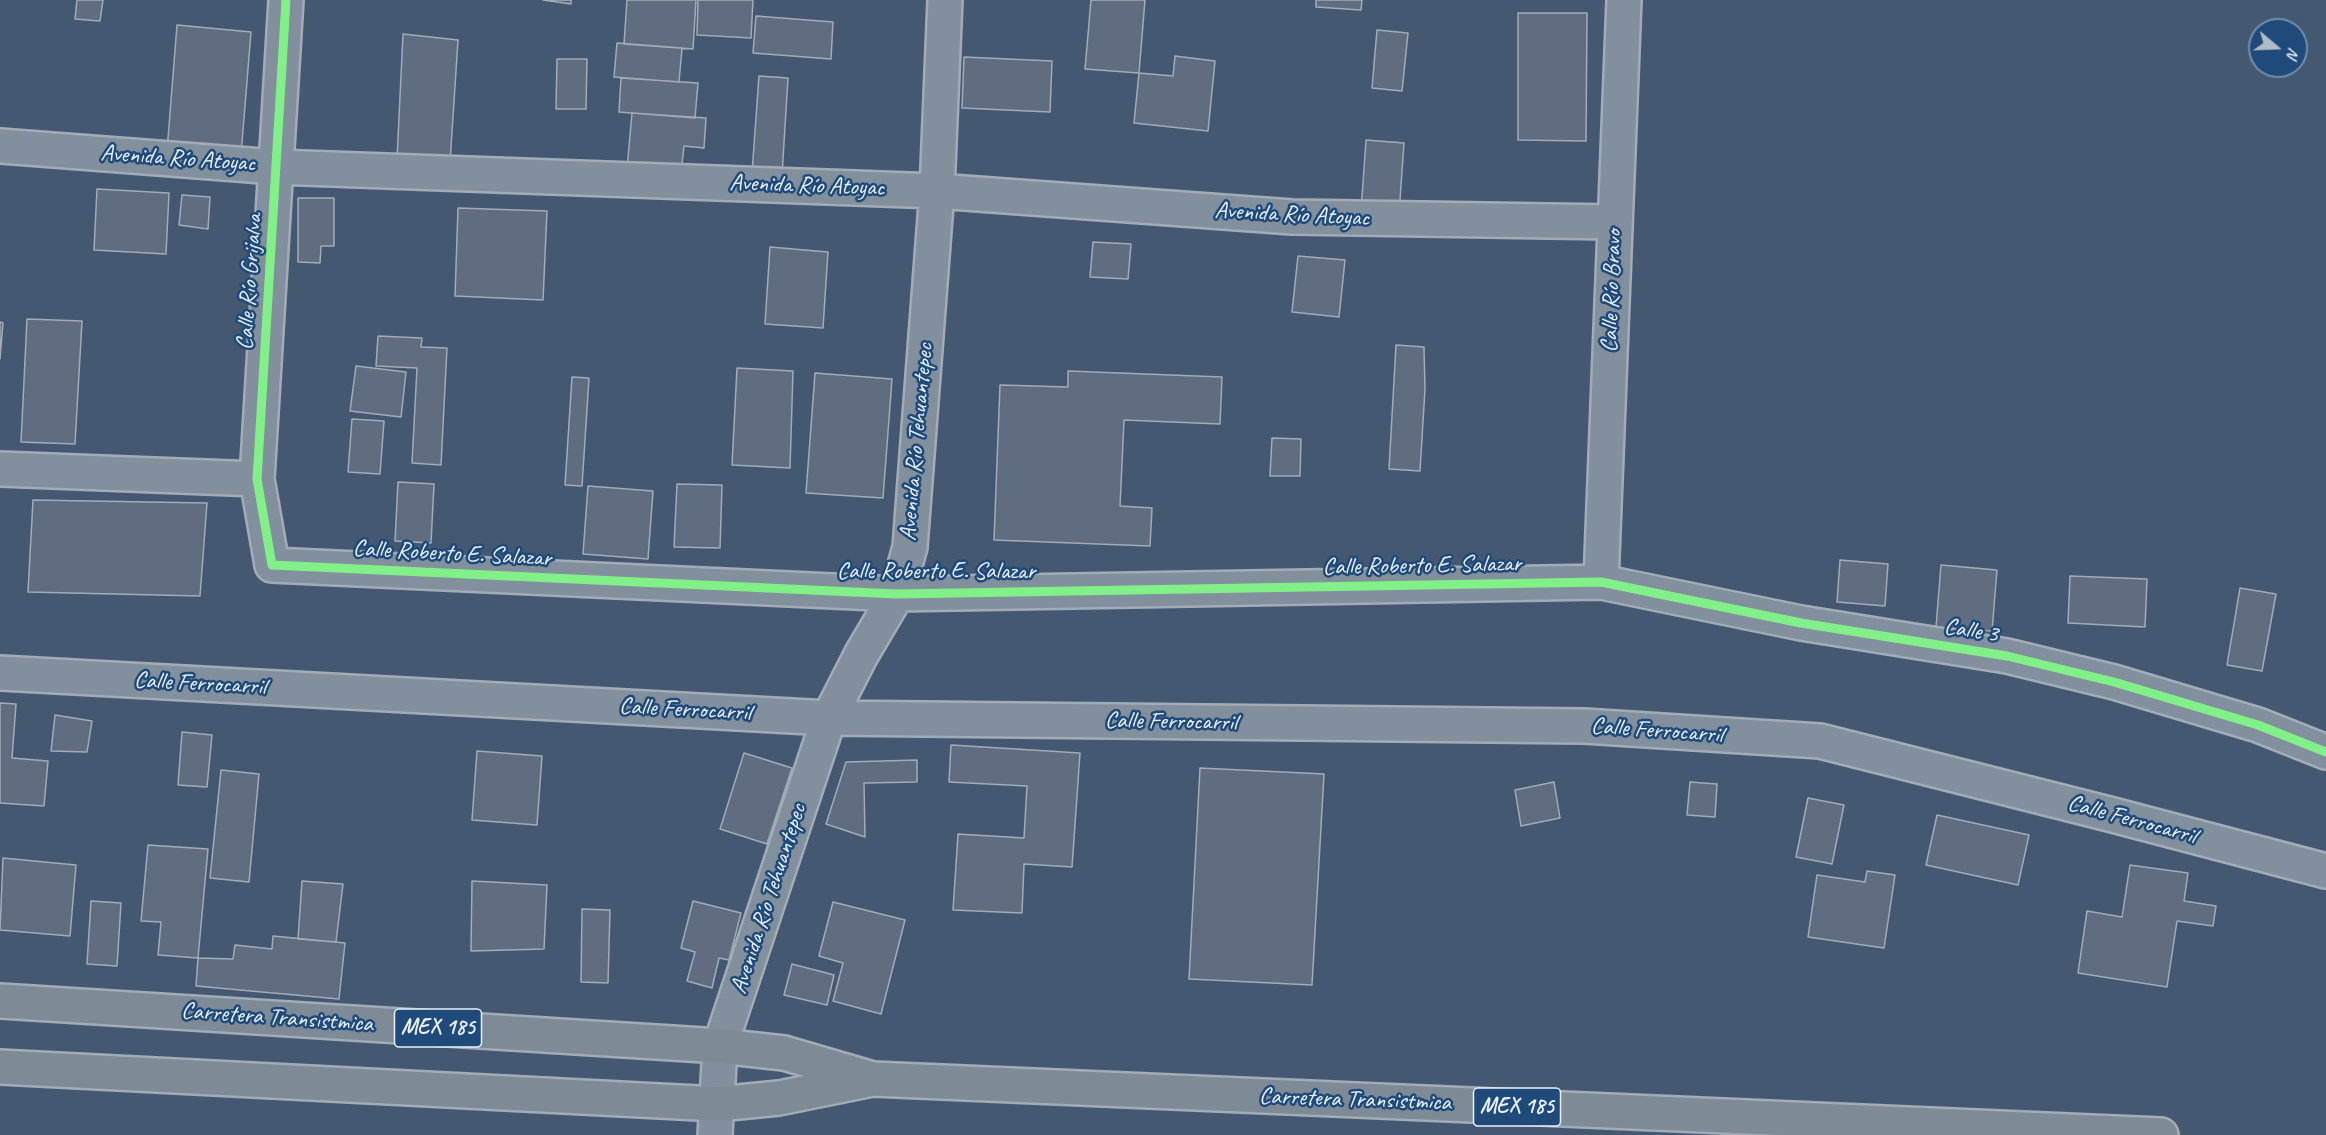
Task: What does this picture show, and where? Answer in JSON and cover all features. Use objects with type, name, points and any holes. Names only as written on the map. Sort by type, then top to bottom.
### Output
[{"type":"main road","name":"Carretera Transistmica","points":[[0,1001],[720,1046],[784,1053],[873,1079],[2161,1135]]},
{"type":"main road","name":"Carretera Transistmica","points":[[0,1067],[716,1120],[780,1098],[873,1079]]},
{"type":"street","name":"Calle Río Grijalva","points":[[272,565],[257,479],[286,0]]},
{"type":"street","name":"Avenida Río Tehuantepec","points":[[716,1120],[720,1046],[829,718],[861,655],[897,594],[910,547],[936,191],[945,0]]},
{"type":"street","name":"Calle Río Bravo","points":[[1601,582],[1624,0]]},
{"type":"street","name":"Avenida Río Atoyac","points":[[0,146],[276,167],[936,191],[1292,217],[1615,222]]},
{"type":"street","points":[[0,469],[257,479]]},
{"type":"street","name":"Calle Roberto E. Salazar","points":[[272,565],[897,594],[1601,582]]},
{"type":"street","name":"Calle 3","points":[[1601,582],[1801,623],[2007,656],[2114,682],[2258,725],[2326,752]]},
{"type":"street","name":"Calle Ferrocarril","points":[[0,673],[829,718],[1584,726],[1820,741],[2109,813],[2326,871]]},
{"type":"building","points":[[77,0],[103,0],[100,21],[75,19]]},
{"type":"building","points":[[543,0],[571,0],[571,4]]},
{"type":"building","points":[[627,0],[696,0],[693,49],[624,44]]},
{"type":"building","points":[[698,0],[753,0],[751,38],[697,35]]},
{"type":"building","points":[[1091,0],[1145,0],[1139,73],[1085,69]]},
{"type":"building","points":[[1316,0],[1362,0],[1361,10],[1316,7]]},
{"type":"building","points":[[1518,13],[1587,13],[1586,141],[1518,140]]},
{"type":"building","points":[[756,16],[833,22],[831,59],[753,53]]},
{"type":"building","points":[[177,25],[251,32],[241,155],[167,151]]},
{"type":"building","points":[[1377,30],[1408,33],[1402,91],[1372,88]]},
{"type":"building","points":[[403,34],[458,40],[450,163],[397,159]]},
{"type":"building","points":[[617,43],[682,48],[679,82],[614,77]]},
{"type":"building","points":[[1175,56],[1215,61],[1208,131],[1134,123],[1139,73],[1173,76]]},
{"type":"building","points":[[964,57],[1052,61],[1050,112],[962,108]]},
{"type":"building","points":[[557,59],[587,59],[586,109],[556,109]]},
{"type":"building","points":[[759,76],[788,78],[782,175],[752,173]]},
{"type":"building","points":[[621,78],[698,83],[695,118],[619,112]]},
{"type":"building","points":[[632,113],[706,118],[704,148],[684,146],[681,173],[627,169]]},
{"type":"building","points":[[1366,140],[1404,143],[1399,214],[1361,211]]},
{"type":"building","points":[[97,189],[169,193],[166,254],[94,250]]},
{"type":"building","points":[[182,195],[210,197],[208,229],[179,225]]},
{"type":"building","points":[[298,198],[334,198],[334,246],[321,246],[320,263],[298,262]]},
{"type":"building","points":[[458,208],[547,211],[543,300],[455,296]]},
{"type":"building","points":[[1093,242],[1131,244],[1128,279],[1090,277]]},
{"type":"building","points":[[770,247],[828,252],[823,328],[765,324]]},
{"type":"building","points":[[1298,256],[1345,260],[1339,317],[1292,312]]},
{"type":"building","points":[[27,319],[82,321],[75,444],[21,442]]},
{"type":"building","points":[[0,322],[3,323],[0,359]]},
{"type":"building","points":[[378,336],[422,338],[421,347],[447,348],[441,465],[412,463],[417,368],[376,366]]},
{"type":"building","points":[[1396,345],[1424,347],[1425,389],[1420,471],[1389,469]]},
{"type":"building","points":[[356,366],[406,372],[401,417],[350,411]]},
{"type":"building","points":[[737,368],[793,371],[790,468],[732,465]]},
{"type":"building","points":[[1068,371],[1222,377],[1220,424],[1124,420],[1120,506],[1152,508],[1150,546],[994,540],[1000,385],[1068,387]]},
{"type":"building","points":[[815,373],[892,379],[883,498],[806,493]]},
{"type":"building","points":[[572,377],[589,378],[582,486],[565,485]]},
{"type":"building","points":[[352,419],[384,421],[380,474],[348,472]]},
{"type":"building","points":[[1272,438],[1301,439],[1300,476],[1270,476]]},
{"type":"building","points":[[398,482],[434,484],[431,543],[395,541]]},
{"type":"building","points":[[677,484],[722,485],[720,548],[674,547]]},
{"type":"building","points":[[588,486],[653,491],[648,559],[583,554]]},
{"type":"building","points":[[33,500],[207,503],[200,596],[28,592]]},
{"type":"building","points":[[1840,560],[1888,564],[1885,606],[1837,602]]},
{"type":"building","points":[[1941,565],[1997,570],[1992,631],[1936,627]]},
{"type":"building","points":[[2070,576],[2147,579],[2145,627],[2068,623]]},
{"type":"building","points":[[2240,588],[2276,594],[2262,671],[2227,665]]},
{"type":"building","points":[[0,703],[16,704],[12,758],[48,761],[44,806],[0,803]]},
{"type":"building","points":[[55,715],[92,721],[87,752],[51,751]]},
{"type":"building","points":[[182,732],[212,735],[207,787],[178,785]]},
{"type":"building","points":[[951,745],[1080,753],[1072,867],[1024,864],[1022,913],[953,910],[958,834],[1024,838],[1027,786],[949,782]]},
{"type":"building","points":[[477,751],[542,756],[537,825],[472,820]]},
{"type":"building","points":[[744,753],[792,768],[767,844],[720,829]]},
{"type":"building","points":[[917,760],[917,782],[864,783],[865,837],[826,824],[846,762]]},
{"type":"building","points":[[1200,768],[1324,774],[1312,985],[1189,979]]},
{"type":"building","points":[[221,770],[259,774],[249,882],[210,878]]},
{"type":"building","points":[[1554,782],[1560,818],[1521,826],[1515,790]]},
{"type":"building","points":[[1690,782],[1717,784],[1715,817],[1687,815]]},
{"type":"building","points":[[1808,798],[1844,805],[1832,864],[1796,857]]},
{"type":"building","points":[[1937,815],[2029,835],[2018,885],[1926,865]]},
{"type":"building","points":[[148,845],[208,849],[198,958],[158,955],[161,922],[141,921]]},
{"type":"building","points":[[3,858],[76,865],[70,936],[0,930]]},
{"type":"building","points":[[2130,865],[2188,873],[2184,901],[2216,906],[2213,926],[2177,921],[2167,987],[2078,973],[2087,911],[2122,917]]},
{"type":"building","points":[[1867,871],[1895,875],[1884,948],[1808,937],[1817,875],[1865,882]]},
{"type":"building","points":[[302,881],[343,884],[336,942],[298,939]]},
{"type":"building","points":[[472,881],[547,885],[544,949],[471,951]]},
{"type":"building","points":[[91,901],[121,903],[117,966],[87,964]]},
{"type":"building","points":[[693,901],[741,913],[729,960],[719,958],[712,988],[687,981],[695,952],[681,948]]},
{"type":"building","points":[[833,902],[905,920],[881,1014],[833,1001],[843,963],[819,956]]},
{"type":"building","points":[[582,909],[610,910],[608,983],[581,982]]},
{"type":"building","points":[[273,936],[345,943],[339,999],[196,986],[198,958],[233,959],[235,945],[272,949]]},
{"type":"building","points":[[792,964],[834,975],[827,1005],[784,995]]},
{"type":"cycle path","points":[[286,0],[257,479],[272,565],[897,594],[1601,582],[1801,623],[2007,656],[2114,682],[2258,725],[2326,752]]}]
